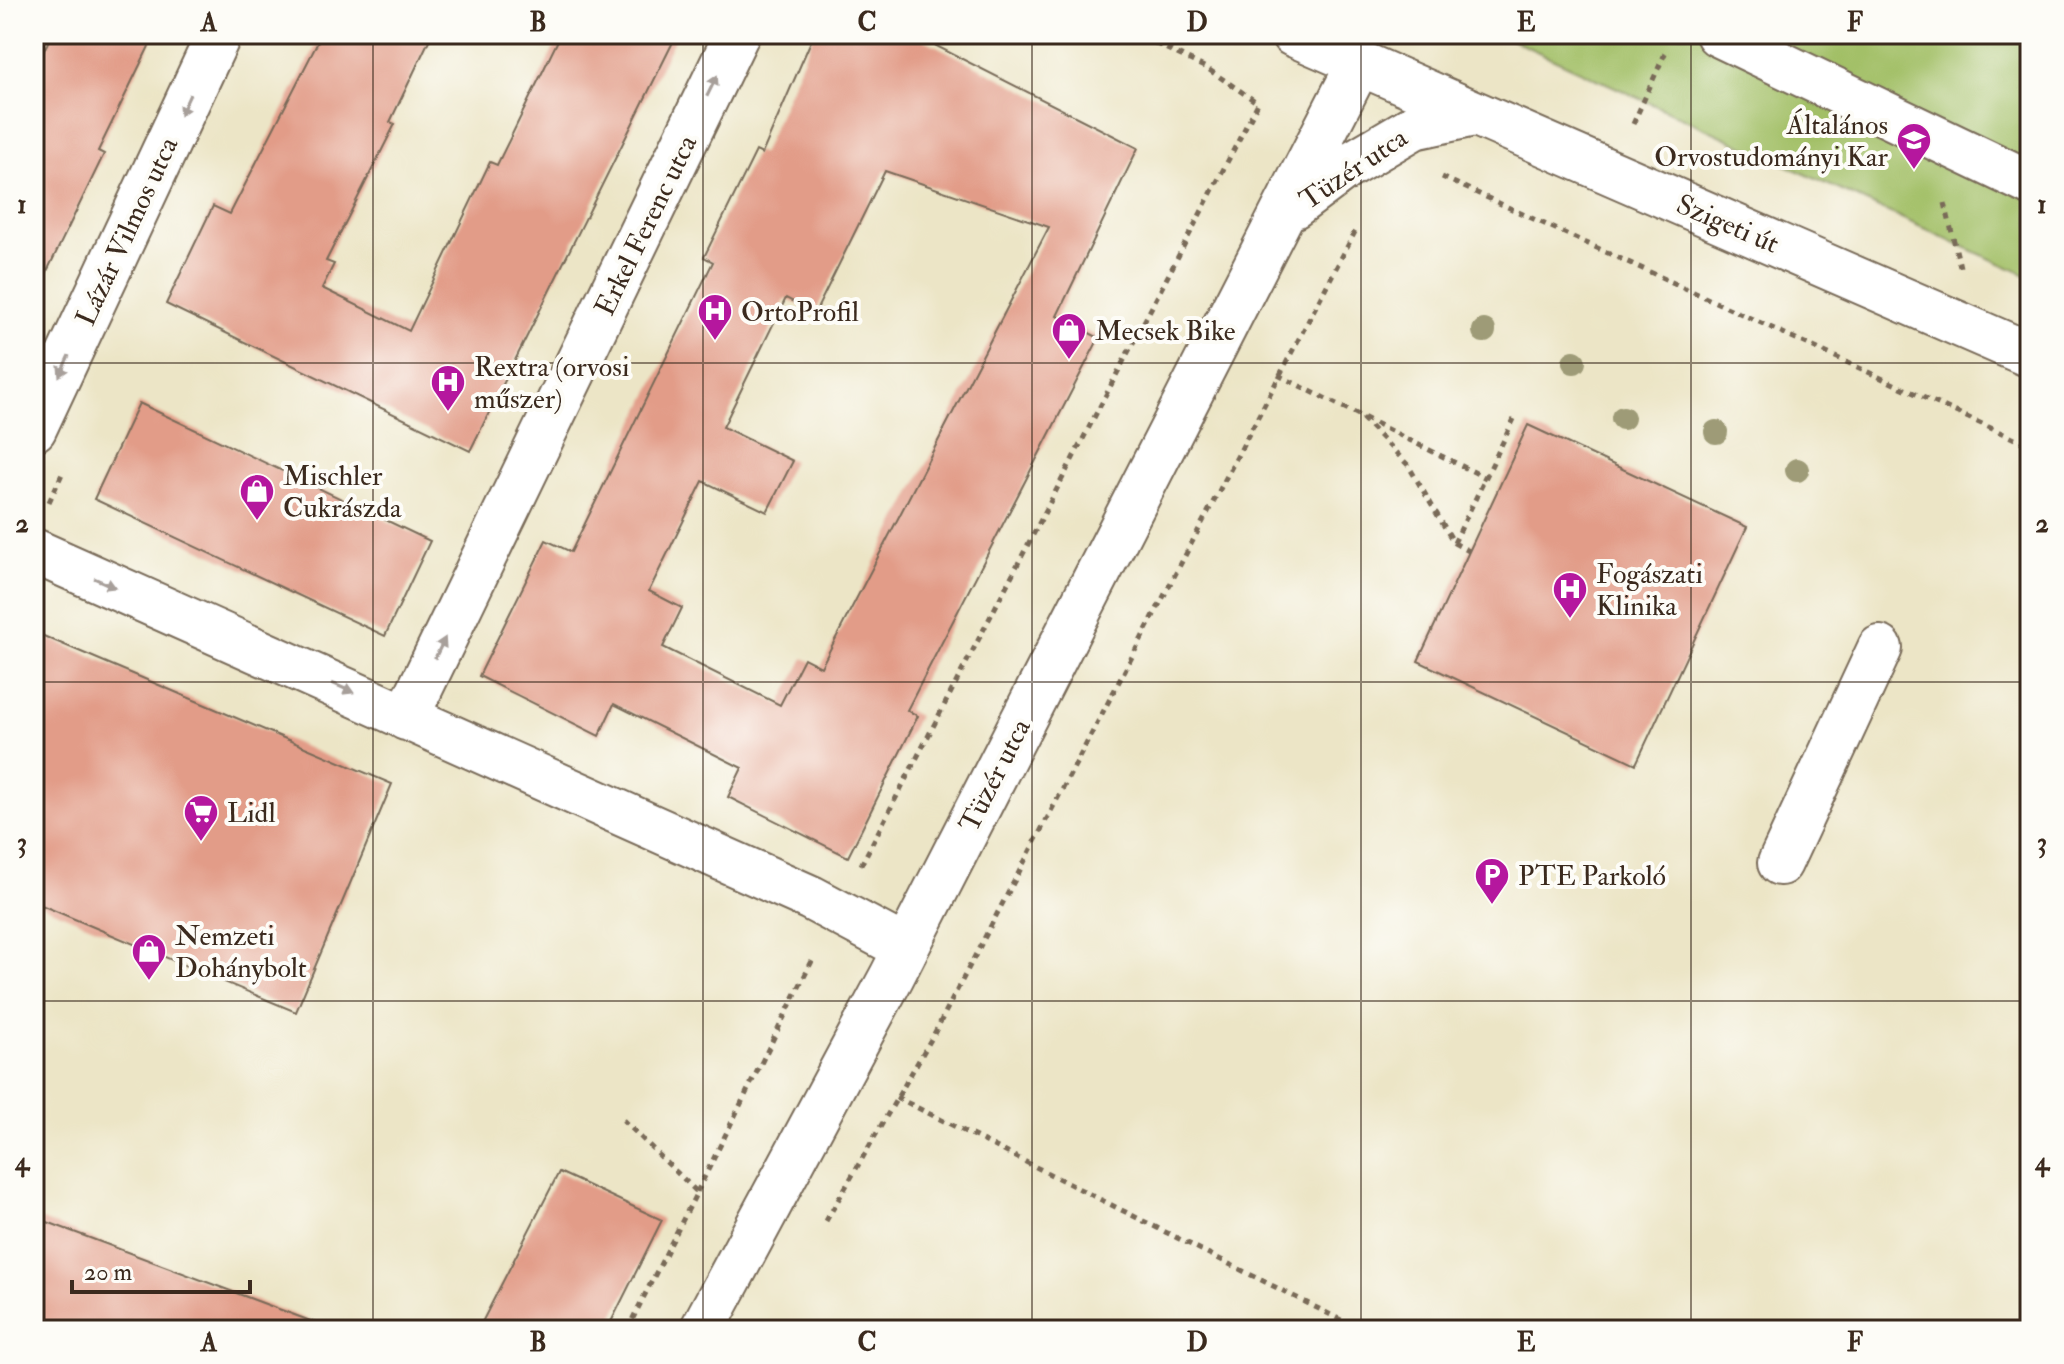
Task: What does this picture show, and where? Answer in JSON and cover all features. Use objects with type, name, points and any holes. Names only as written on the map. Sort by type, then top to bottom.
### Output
[{"type":"street","name":"Lázár Vilmos utca","points":[[34,429],[219,34]]},
{"type":"street","name":"Erkel Ferenc utca","points":[[406,718],[737,34]]},
{"type":"street","name":"Szigeti út","points":[[1293,34],[2030,355]]},
{"type":"street","points":[[1718,34],[2030,183]]},
{"type":"street","name":"Tüzér utca","points":[[702,1330],[905,948],[1359,64]]},
{"type":"street","name":"Tüzér utca","points":[[1282,218],[1305,196],[1346,167],[1414,127],[1474,114]]},
{"type":"street","points":[[34,551],[837,912],[905,948]]},
{"type":"street","points":[[1780,863],[1880,648]]},
{"type":"path","points":[[627,1330],[837,912],[1258,103],[1208,69],[1136,34]]},
{"type":"path","points":[[1632,127],[1668,47]]},
{"type":"path","points":[[1931,135],[1977,330]]},
{"type":"path","points":[[1435,175],[2030,446]]},
{"type":"path","points":[[824,1225],[934,1034],[1360,222]]},
{"type":"path","points":[[1278,375],[1486,478]]},
{"type":"path","points":[[1358,415],[1408,465],[1454,543],[1469,551]]},
{"type":"path","points":[[1454,543],[1514,419]]},
{"type":"path","points":[[896,1097],[1361,1330]]},
{"type":"path","points":[[623,1120],[697,1192]]},
{"type":"green space","name":"Általános Orvostudományi Kar","points":[[1499,34],[2030,34],[2030,277]]},
{"type":"building","points":[[52,34],[155,34],[98,151],[104,154],[34,298],[34,70]]},
{"type":"building","points":[[322,34],[432,34],[390,122],[395,124],[326,261],[334,264],[322,288],[409,331],[490,162],[497,165],[561,34],[677,34],[470,451],[166,304],[213,206],[230,214]]},
{"type":"building","points":[[814,34],[913,34],[1138,148],[1057,316],[1099,338],[907,710],[918,716],[848,857],[728,797],[742,768],[614,704],[599,736],[479,676],[546,540],[571,552],[713,262],[704,257],[756,151],[762,154]],"holes":[[[885,171],[1049,227],[821,667],[804,658],[780,705],[663,647],[682,608],[649,591],[703,481],[767,512],[793,461],[723,427],[786,298],[815,313]]]},
{"type":"building","points":[[139,403],[430,541],[385,636],[94,499]]},
{"type":"building","name":"Fogászati Klinika","points":[[1528,425],[1747,527],[1636,764],[1418,661]]},
{"type":"building","name":"Lidl","points":[[34,632],[392,784],[296,1012],[34,902]]},
{"type":"building","points":[[559,1172],[662,1220],[607,1330],[478,1330]]},
{"type":"building","points":[[34,1217],[321,1325],[320,1330],[34,1330]]},
{"type":"place","name":"Általános Orvostudományi Kar","points":[[1914,171]]},
{"type":"place","name":"OrtoProfil","points":[[715,342]]},
{"type":"place","name":"Mecsek Bike","points":[[1069,361]]},
{"type":"place","name":"Rextra (orvosi műszer)","points":[[448,413]]},
{"type":"place","name":"Mischler Cukrászda","points":[[257,522]]},
{"type":"place","name":"Fogászati Klinika","points":[[1570,620]]},
{"type":"place","name":"Lidl","points":[[201,843]]},
{"type":"place","name":"PTE Parkoló","points":[[1492,906]]},
{"type":"place","name":"Nemzeti Dohánybolt","points":[[149,982]]}]
